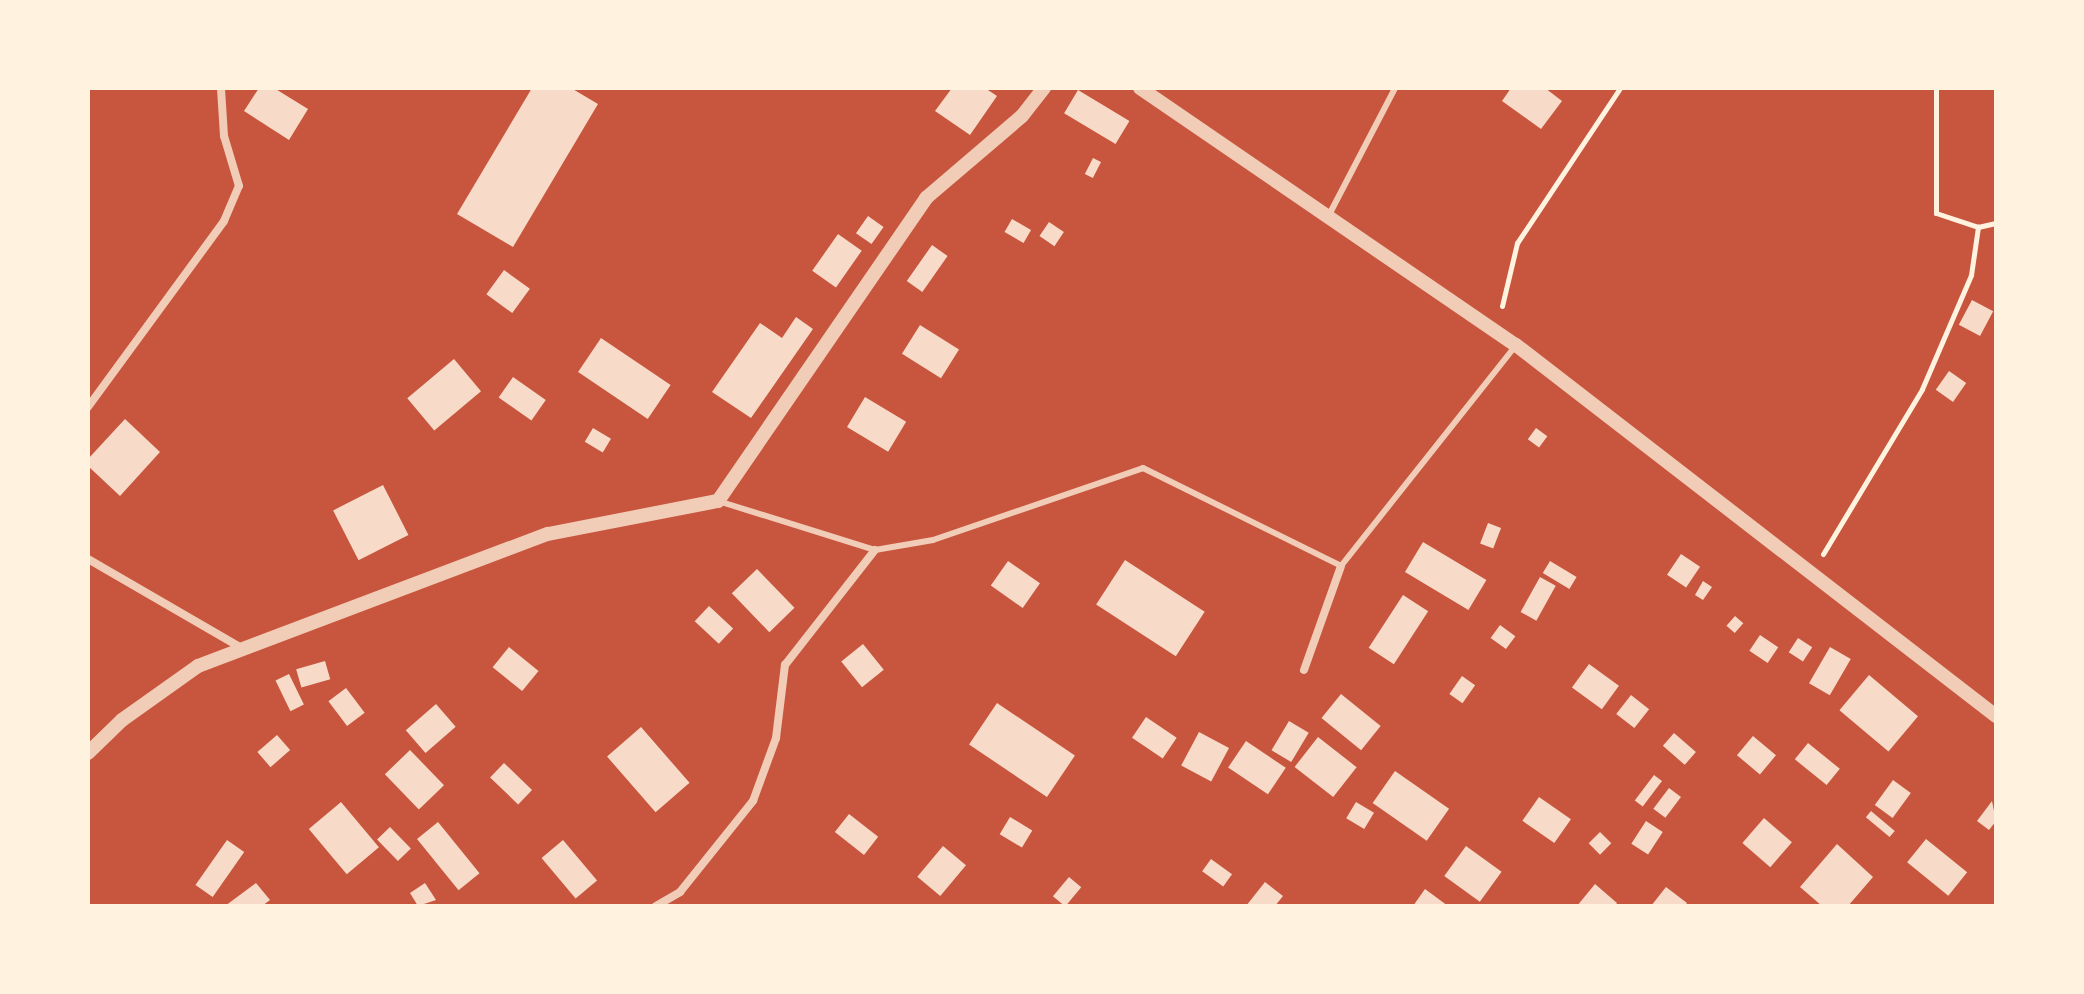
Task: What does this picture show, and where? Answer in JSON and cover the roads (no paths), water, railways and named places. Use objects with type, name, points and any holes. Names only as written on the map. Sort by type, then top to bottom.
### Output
[{"type":"street","points":[[88,407],[224,221],[239,186],[224,136],[221,88]]},
{"type":"street","points":[[88,753],[122,720],[198,666],[548,534],[718,501],[926,198],[1022,116],[1044,88]]},
{"type":"street","points":[[1140,88],[1496,330],[1996,716]]},
{"type":"street","points":[[656,906],[680,892],[753,801],[776,738],[785,665],[875,550]]},
{"type":"street","points":[[88,559],[243,650]]},
{"type":"street","points":[[1304,670],[1341,566]]},
{"type":"lane","points":[[1329,215],[1395,88]]},
{"type":"lane","points":[[718,501],[875,550],[933,540],[1143,468],[1341,566],[1516,345]]}]
